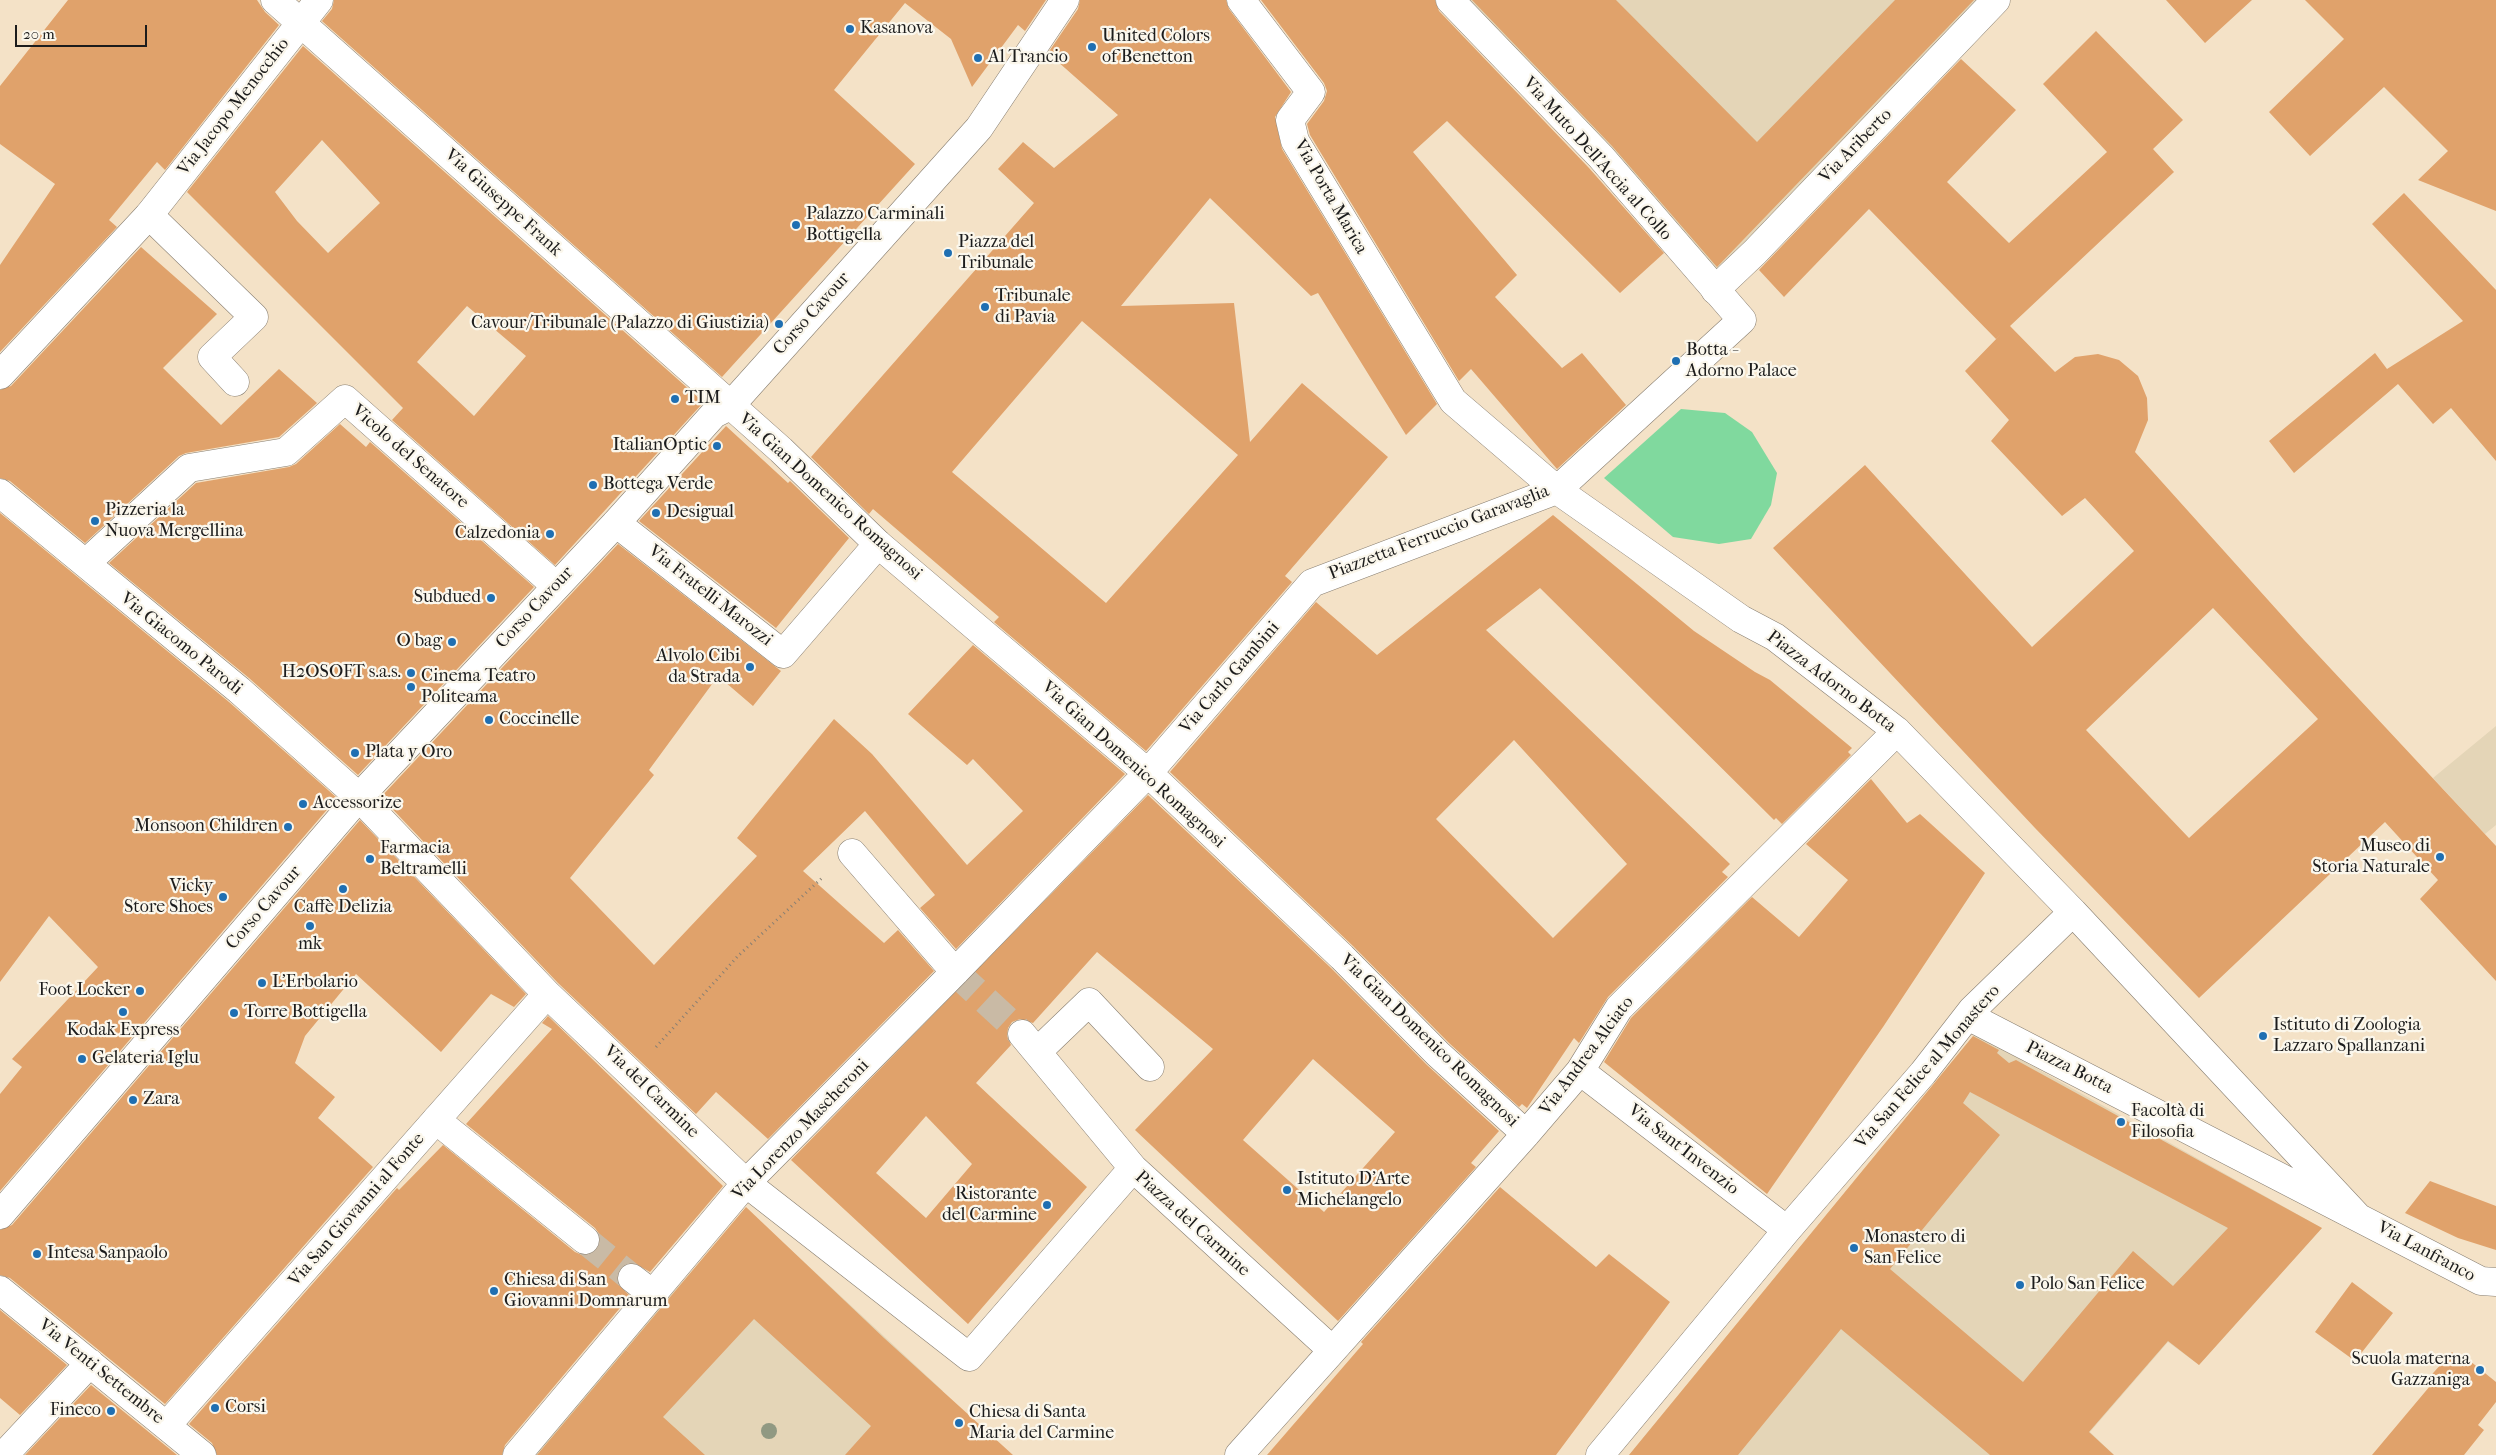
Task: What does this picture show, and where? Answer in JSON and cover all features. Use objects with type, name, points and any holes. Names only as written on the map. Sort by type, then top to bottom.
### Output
[{"type":"street","name":"Via Giuseppe Frank","points":[[275,0],[730,406]]},
{"type":"street","name":"Via Jacopo Menocchio","points":[[0,375],[149,215],[319,0]]},
{"type":"street","name":"Corso Cavour","points":[[0,1215],[360,797],[616,523],[714,414],[730,406],[979,128],[1065,0]]},
{"type":"street","name":"Via Porta Marica","points":[[1241,0],[1310,92],[1290,120],[1295,141],[1453,401]]},
{"type":"street","name":"Via Muto Dell'Accia al Collo","points":[[1450,0],[1601,157],[1742,320],[1557,490]]},
{"type":"street","name":"Via Ariberto","points":[[1715,290],[1755,252],[1996,0]]},
{"type":"street","points":[[149,215],[254,317],[212,357],[235,382]]},
{"type":"street","name":"Vicolo del Senatore","points":[[86,562],[189,468],[286,452],[345,399],[556,586]]},
{"type":"street","name":"Piazzetta Ferruccio Garavaglia","points":[[1312,583],[1557,490],[1453,401]]},
{"type":"street","name":"Via Gian Domenico Romagnosi","points":[[730,406],[781,450],[878,544],[1148,773],[1342,957],[1438,1054],[1526,1134]]},
{"type":"street","name":"Piazza Adorno Botta","points":[[1557,490],[1741,619],[1775,637],[1897,731],[2073,912]]},
{"type":"street","name":"Via Giacomo Parodi","points":[[0,493],[86,562],[103,580],[239,690],[360,797]]},
{"type":"street","name":"Via Fratelli Marozzi","points":[[616,523],[783,654],[878,544]]},
{"type":"street","name":"Via Carlo Gambini","points":[[1148,773],[1312,583]]},
{"type":"street","name":"Via Andrea Alciato","points":[[1332,1350],[1526,1134],[1580,1070],[1619,1008],[1897,731]]},
{"type":"street","name":"Via Lorenzo Mascheroni","points":[[517,1455],[746,1184],[956,972],[1148,773]]},
{"type":"street","name":"Via del Carmine","points":[[360,797],[547,994],[746,1184],[970,1357]]},
{"type":"street","points":[[852,853],[956,972]]},
{"type":"street","points":[[2073,912],[2357,1216]]},
{"type":"street","name":"Via San Felice al Monastero","points":[[1600,1455],[1787,1230],[1923,1073],[1968,1016],[2073,912]]},
{"type":"street","name":"Via San Giovanni al Fonte","points":[[167,1425],[547,994]]},
{"type":"street","points":[[1133,1168],[1029,1043],[1089,1002],[1150,1067]]},
{"type":"street","name":"Piazza Botta","points":[[1968,1016],[2357,1216]]},
{"type":"street","name":"Via Sant'Invenzio","points":[[1580,1070],[1787,1230]]},
{"type":"street","points":[[436,1120],[585,1240]]},
{"type":"street","name":"Piazza del Carmine","points":[[970,1357],[1133,1168],[1332,1350]]},
{"type":"street","name":"Via Lanfranco","points":[[2357,1216],[2481,1282],[2496,1282]]},
{"type":"street","points":[[632,1278],[654,1295]]},
{"type":"street","name":"Via Venti Settembre","points":[[0,1290],[202,1455]]},
{"type":"street","points":[[1239,1455],[1332,1350]]},
{"type":"street","points":[[4,1455],[90,1363]]},
{"type":"path","points":[[631,1074],[738,956],[821,878],[852,853]]},
{"type":"shaded area","points":[[1468,0],[1984,0],[1718,271]]},
{"type":"shaded area","points":[[2496,726],[2496,825],[2485,834],[2433,778]]},
{"type":"shaded area","name":"Polo San Felice","points":[[1975,1034],[2322,1228],[2199,1365],[2168,1342],[2090,1432],[2114,1455],[1629,1455]]},
{"type":"shaded area","points":[[747,1209],[943,1391],[884,1455],[536,1455],[571,1407]]},
{"type":"green space","points":[[1681,409],[1725,413],[1752,432],[1777,473],[1771,505],[1751,539],[1719,544],[1673,537],[1604,478]]},
{"type":"building","points":[[68,0],[257,0],[265,12],[279,25],[165,170],[157,162],[109,220],[117,227],[0,352],[0,265],[55,184],[0,144],[0,86]]},
{"type":"building","points":[[334,0],[1046,0],[1025,31],[1018,25],[972,87],[951,39],[905,3],[834,90],[915,164],[722,377],[322,21],[332,9]]},
{"type":"building","points":[[1080,0],[1226,0],[1229,9],[1291,92],[1275,117],[1282,149],[1437,404],[1406,435],[1318,293],[1311,296],[1210,198],[1121,306],[1234,303],[1250,442],[1302,383],[1388,457],[1285,576],[1292,582],[1146,751],[994,622],[999,617],[873,509],[869,514],[811,457],[1034,203],[998,169],[1023,142],[1054,168],[1118,115],[1048,53],[1078,9]],"holes":[[[1082,321],[1238,455],[1106,603],[952,472]]]},
{"type":"building","points":[[1261,0],[1435,0],[1439,11],[1589,168],[1664,253],[1620,293],[1447,121],[1413,152],[1517,275],[1495,297],[1562,368],[1582,353],[1626,405],[1557,469],[1471,369],[1459,381],[1310,135],[1307,124],[1324,101],[1327,91],[1324,83]]},
{"type":"building","points":[[1472,0],[1616,0],[1757,142],[1895,0],[1974,0],[1717,267],[1612,146]]},
{"type":"building","points":[[2166,0],[2252,0],[2205,43]]},
{"type":"building","points":[[2305,0],[2496,0],[2496,211],[2418,180],[2448,151],[2384,87],[2310,156],[2269,112],[2344,39]]},
{"type":"building","points":[[2096,31],[2183,120],[2153,149],[2174,172],[2010,326],[2055,372],[2075,357],[2098,354],[2119,360],[2138,376],[2147,398],[2148,420],[2135,452],[2304,640],[2496,846],[2496,981],[2420,899],[2438,880],[2385,822],[2199,998],[2035,828],[1773,548],[1865,465],[2032,647],[2134,551],[2085,498],[2062,516],[1991,441],[2009,420],[1965,371],[2002,333],[1996,339],[1869,209],[1784,297],[1759,270],[1961,59],[2016,110],[1947,182],[2009,243],[2107,152],[2043,84]],"holes":[[[2213,608],[2318,719],[2189,838],[2086,730]]]},
{"type":"building","points":[[303,46],[701,400],[699,402],[702,404],[555,565],[392,420],[403,408],[187,192]],"holes":[[[322,140],[380,203],[328,253],[297,221],[275,192]],[[467,306],[526,356],[474,416],[417,362]]]},
{"type":"building","points":[[2404,193],[2496,290],[2496,461],[2451,408],[2433,424],[2398,384],[2294,473],[2269,441],[2375,353],[2387,369],[2463,321],[2372,224]]},
{"type":"building","points":[[141,247],[217,314],[163,368],[221,425],[279,369],[317,403],[279,437],[186,453],[179,456],[85,543],[10,481],[0,478],[0,390],[11,386]]},
{"type":"building","points":[[340,424],[366,447],[370,442],[534,587],[358,775],[249,678],[109,563],[196,483],[289,467],[296,464]]},
{"type":"building","points":[[726,426],[788,483],[790,481],[849,538],[776,628],[639,521]]},
{"type":"building","points":[[0,513],[229,702],[337,798],[0,1191],[0,1094],[22,1067],[12,1059],[98,967],[49,916],[0,982]]},
{"type":"building","points":[[1553,515],[1694,631],[1770,680],[1852,748],[1848,752],[1851,755],[1782,824],[1776,818],[1774,820],[1540,588],[1486,630],[1730,864],[1722,872],[1728,877],[1608,997],[1579,1043],[1574,1038],[1527,1108],[1522,1104],[1519,1107],[1449,1043],[1353,946],[1170,772],[1316,602],[1377,655]],"holes":[[[1514,740],[1627,864],[1553,938],[1436,819]]]},
{"type":"building","points":[[618,544],[781,671],[753,706],[718,676],[649,770],[654,775],[570,878],[654,965],[757,856],[737,838],[834,719],[872,754],[967,865],[1023,811],[973,759],[967,765],[908,714],[973,645],[1125,774],[956,949],[920,908],[935,895],[865,811],[803,871],[884,943],[898,930],[934,971],[768,1139],[716,1092],[696,1114],[558,983],[381,797]]},
{"type":"building","points":[[1871,779],[1907,823],[1920,814],[1985,873],[1883,1027],[1767,1194],[1604,1062],[1631,1018],[1752,897],[1799,937],[1848,880],[1806,844]]},
{"type":"building","points":[[1148,795],[1331,968],[1427,1065],[1499,1131],[1471,1163],[1476,1167],[1338,1321],[1135,1130],[1213,1049],[1097,952],[1033,1023],[1020,1019],[1012,1022],[1008,1028],[1007,1036],[1011,1045],[976,1083],[1087,1187],[968,1324],[791,1160]],"holes":[[[1313,1059],[1395,1132],[1324,1212],[1243,1140]],[[926,1116],[972,1164],[926,1218],[876,1173]]]},
{"type":"building","points":[[360,820],[526,994],[514,1007],[491,994],[441,1052],[356,974],[305,1036],[295,1063],[335,1097],[318,1118],[373,1167],[165,1404],[10,1278],[0,1275],[0,1230],[12,1225]]},
{"type":"building","points":[[548,1016],[723,1186],[650,1272],[634,1263],[626,1264],[620,1268],[617,1275],[617,1283],[630,1296],[505,1445],[502,1455],[217,1455],[212,1443],[189,1424],[397,1188],[399,1190],[443,1145],[575,1252],[582,1255],[590,1255],[597,1249],[600,1235],[595,1228],[466,1124],[552,1029],[542,1023]]},
{"type":"building","name":"Polo San Felice","points":[[1973,1036],[1999,1050],[1997,1053],[2009,1063],[2016,1060],[2322,1228],[2199,1365],[2168,1341],[2089,1432],[2114,1455],[1990,1455],[1841,1329],[1738,1455],[1629,1455]],"holes":[[[1970,1092],[2228,1228],[2173,1286],[2133,1251],[2023,1382],[1890,1269],[2000,1135],[1963,1103]]]},
{"type":"building","points":[[2430,1181],[2496,1206],[2496,1250],[2458,1238],[2405,1213]]},
{"type":"building","points":[[1500,1187],[1596,1267],[1609,1254],[1670,1302],[1556,1455],[1267,1455],[1363,1344],[1361,1342]]},
{"type":"building","points":[[746,1207],[884,1338],[1013,1455],[845,1455],[871,1426],[754,1319],[663,1417],[705,1455],[537,1455]]},
{"type":"building","points":[[2352,1282],[2393,1313],[2355,1361],[2315,1332]]},
{"type":"building","points":[[0,1310],[67,1365],[20,1415],[0,1398]]},
{"type":"building","points":[[2452,1352],[2466,1365],[2470,1361],[2496,1382],[2496,1402],[2478,1425],[2484,1430],[2464,1455],[2372,1455],[2430,1386],[2425,1382]]},
{"type":"building","points":[[91,1385],[177,1455],[25,1455]]},
{"type":"tunnel","points":[[955,972],[1022,1034]]},
{"type":"tunnel","points":[[585,1240],[632,1278]]},
{"type":"place","name":"Kasanova","points":[[850,29]]},
{"type":"place","name":"United Colors of Benetton","points":[[1092,47]]},
{"type":"place","name":"Al Trancio","points":[[978,58]]},
{"type":"place","name":"Palazzo Carminali Bottigella","points":[[796,225]]},
{"type":"place","name":"Piazza del Tribunale","points":[[948,253]]},
{"type":"place","name":"Tribunale di Pavia","points":[[985,307]]},
{"type":"place","name":"Cavour/Tribunale (Palazzo di Giustizia)","points":[[779,324]]},
{"type":"place","name":"Botta - Adorno Palace","points":[[1676,361]]},
{"type":"place","name":"TIM","points":[[675,399]]},
{"type":"place","name":"ItalianOptic","points":[[717,446]]},
{"type":"place","name":"Bottega Verde","points":[[593,485]]},
{"type":"place","name":"Desigual","points":[[656,513]]},
{"type":"place","name":"Pizzeria la Nuova Mergellina","points":[[95,521]]},
{"type":"place","name":"Calzedonia","points":[[550,534]]},
{"type":"place","name":"Subdued","points":[[491,598]]},
{"type":"place","name":"O bag","points":[[452,642]]},
{"type":"place","name":"Alvolo Cibi da Strada","points":[[750,667]]},
{"type":"place","name":"H2OSOFT s.a.s.","points":[[411,673]]},
{"type":"place","name":"Cinema Teatro Politeama","points":[[411,687]]},
{"type":"place","name":"Coccinelle","points":[[489,720]]},
{"type":"place","name":"Plata y Oro","points":[[355,753]]},
{"type":"place","name":"Accessorize","points":[[303,804]]},
{"type":"place","name":"Monsoon Children","points":[[288,827]]},
{"type":"place","name":"Museo di Storia Naturale","points":[[2440,857]]},
{"type":"place","name":"Farmacia Beltramelli","points":[[370,859]]},
{"type":"place","name":"Caffè Delizia","points":[[343,889]]},
{"type":"place","name":"Vicky Store Shoes","points":[[223,897]]},
{"type":"place","name":"mk","points":[[310,926]]},
{"type":"place","name":"L'Erbolario","points":[[262,983]]},
{"type":"place","name":"Foot Locker","points":[[140,991]]},
{"type":"place","name":"Kodak Express","points":[[123,1012]]},
{"type":"place","name":"Torre Bottigella","points":[[234,1013]]},
{"type":"place","name":"Istituto di Zoologia Lazzaro Spallanzani","points":[[2263,1036]]},
{"type":"place","name":"Gelateria Iglu","points":[[82,1059]]},
{"type":"place","name":"Zara","points":[[133,1100]]},
{"type":"place","name":"Facoltà di Filosofia","points":[[2121,1122]]},
{"type":"place","name":"Istituto D'Arte Michelangelo","points":[[1287,1190]]},
{"type":"place","name":"Ristorante del Carmine","points":[[1047,1205]]},
{"type":"place","name":"Monastero di San Felice","points":[[1854,1248]]},
{"type":"place","name":"Intesa Sanpaolo","points":[[37,1254]]},
{"type":"place","name":"Polo San Felice","points":[[2020,1285]]},
{"type":"place","name":"Chiesa di San Giovanni Domnarum","points":[[494,1291]]},
{"type":"place","name":"Scuola materna Gazzaniga","points":[[2480,1370]]},
{"type":"place","name":"Corsi","points":[[215,1408]]},
{"type":"place","name":"Fineco","points":[[111,1411]]},
{"type":"place","name":"Chiesa di Santa Maria del Carmine","points":[[959,1423]]}]
